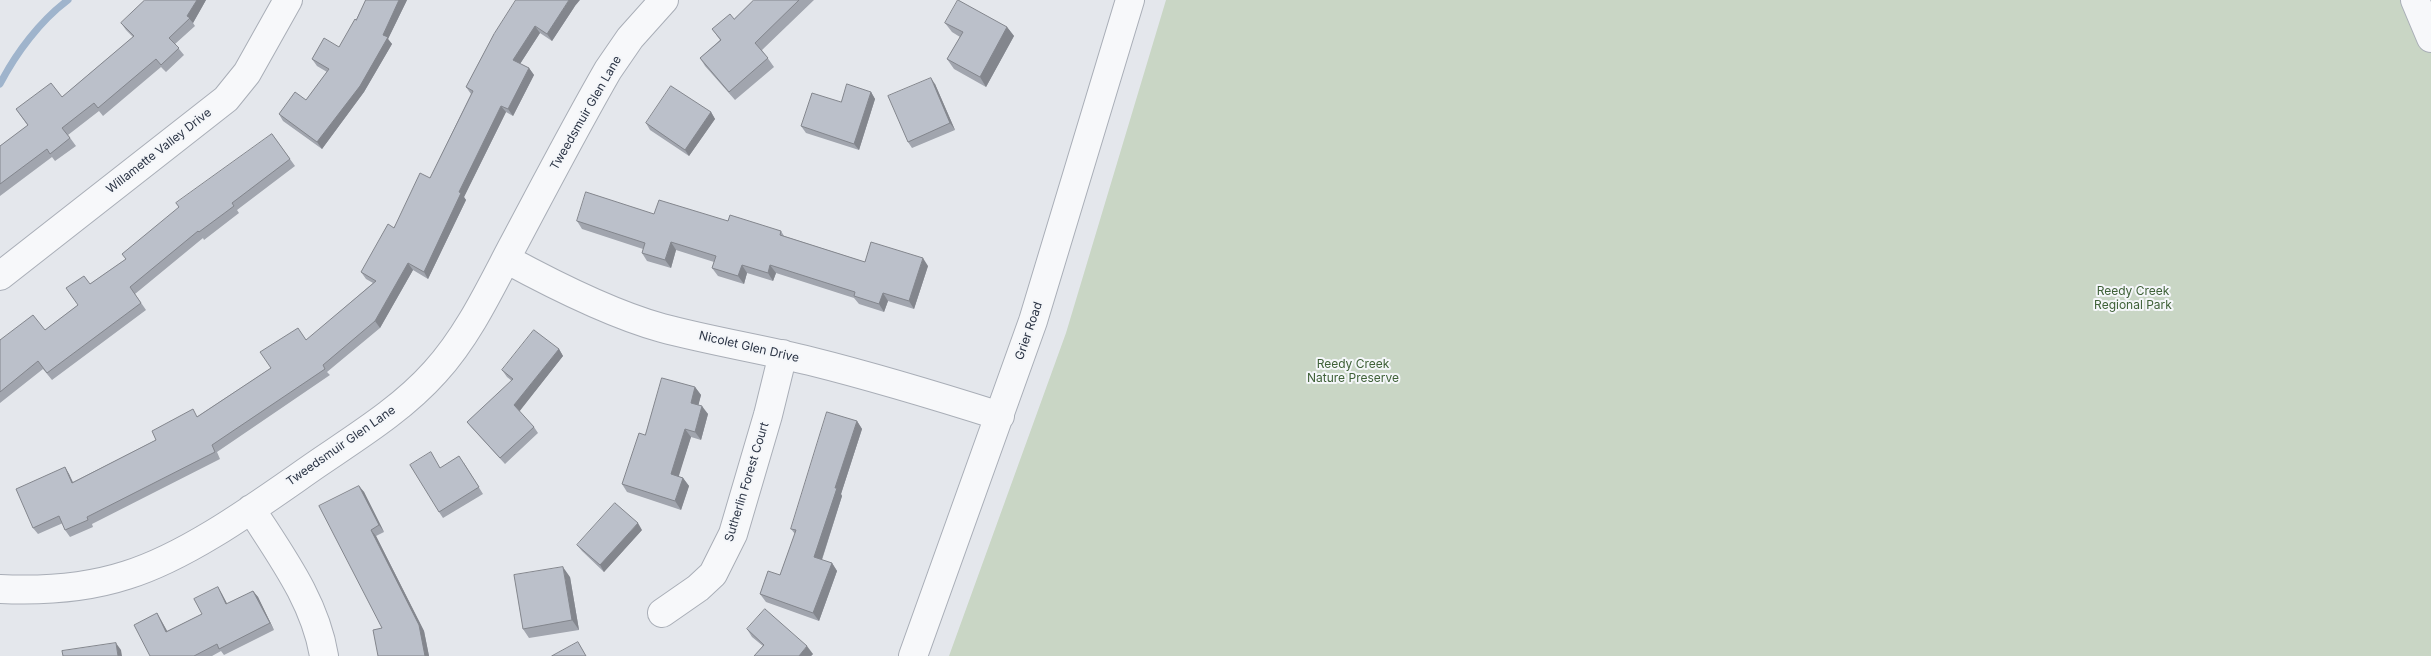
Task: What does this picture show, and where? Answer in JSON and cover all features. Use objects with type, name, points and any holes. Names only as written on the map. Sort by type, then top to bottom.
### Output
[{"type":"street","name":"Willamette Valley Drive","points":[[0,276],[226,99],[247,73],[288,0]]},
{"type":"street","name":"Tweedsmuir Glen Lane","points":[[0,589],[45,589],[87,584],[127,575],[193,544],[251,509],[388,415],[435,372],[478,312],[608,70],[630,38],[664,0]]},
{"type":"street","name":"Grier Road","points":[[913,656],[1033,321],[1130,0]]},
{"type":"street","points":[[2415,0],[2431,38]]},
{"type":"street","name":"Nicolet Glen Drive","points":[[506,259],[533,274],[615,311],[661,328],[783,354],[882,379],[1000,416]]},
{"type":"street","name":"Sutherlin Forest Court","points":[[662,613],[698,588],[713,574],[733,534],[768,415],[783,354]]},
{"type":"street","points":[[251,509],[309,602],[322,640],[324,656]]},
{"type":"green space","points":[[1166,0],[2431,0],[2431,656],[949,656],[1066,333]]},
{"type":"building","points":[[145,0],[197,0],[187,16],[190,18],[169,38],[179,48],[161,65],[156,59],[98,108],[94,103],[62,128],[70,138],[50,154],[47,149],[0,184],[0,146],[28,125],[16,109],[51,83],[62,97],[134,36],[121,23]]},
{"type":"building","points":[[366,0],[399,0],[383,35],[388,37],[360,86],[317,142],[279,114],[295,92],[306,100],[329,69],[312,59],[324,38],[339,47]]},
{"type":"building","points":[[516,0],[569,0],[547,34],[535,26],[513,60],[529,68],[508,109],[501,106],[459,192],[461,193],[424,272],[408,263],[375,321],[323,365],[325,369],[212,445],[215,452],[87,517],[88,520],[65,530],[59,516],[33,528],[16,489],[65,467],[72,483],[156,440],[152,431],[193,409],[197,417],[271,368],[260,352],[298,328],[306,340],[376,281],[361,272],[388,224],[394,228],[420,173],[430,178],[473,91],[466,87],[494,34]]},
{"type":"building","points":[[754,0],[799,0],[755,43],[768,58],[729,92],[700,58],[721,40],[712,29],[730,14],[734,19]]},
{"type":"building","points":[[958,0],[1007,27],[980,77],[947,59],[963,32],[945,23]]},
{"type":"building","points":[[931,78],[950,123],[908,142],[888,96]]},
{"type":"building","points":[[847,84],[871,92],[854,144],[801,126],[812,93],[841,102]]},
{"type":"building","points":[[671,86],[711,112],[685,150],[646,123]]},
{"type":"building","points":[[272,134],[290,159],[232,203],[234,206],[198,231],[130,287],[141,303],[47,373],[38,361],[0,392],[0,340],[33,315],[45,330],[78,305],[66,288],[84,276],[90,284],[126,259],[122,254],[179,207],[176,203]]},
{"type":"building","points":[[586,192],[654,214],[659,200],[728,221],[730,215],[781,231],[780,235],[865,262],[871,242],[923,258],[909,301],[883,293],[879,304],[854,296],[855,292],[770,265],[768,273],[742,265],[738,276],[712,268],[716,256],[671,242],[665,260],[642,253],[645,243],[577,221]]},
{"type":"building","points":[[534,330],[559,349],[514,405],[534,427],[500,458],[467,422],[513,379],[502,370]]},
{"type":"building","points":[[662,378],[695,387],[691,403],[702,406],[695,432],[685,429],[671,474],[683,478],[675,501],[622,484],[639,433],[645,435]]},
{"type":"building","points":[[827,412],[857,421],[814,557],[832,563],[813,613],[760,594],[768,571],[780,575],[796,530],[791,529]]},
{"type":"building","points":[[431,452],[440,468],[459,456],[479,487],[439,512],[410,465]]},
{"type":"building","points":[[359,486],[379,525],[371,530],[419,625],[425,656],[378,656],[373,630],[382,628],[319,506]]},
{"type":"building","points":[[615,503],[638,523],[600,565],[577,545]]},
{"type":"building","points":[[563,567],[572,620],[523,629],[514,575]]},
{"type":"building","points":[[218,587],[226,604],[253,591],[270,623],[219,649],[217,644],[194,656],[150,656],[134,625],[157,613],[166,632],[202,614],[194,599]]},
{"type":"building","points":[[765,609],[807,646],[799,656],[754,656],[764,645],[747,629]]},
{"type":"building","points":[[578,642],[586,656],[552,656]]},
{"type":"building","points":[[116,643],[118,656],[63,656],[62,651]]},
{"type":"waterway","points":[[0,84],[13,61],[38,28],[68,0]]},
{"type":"park label","name":"Reedy Creek Regional Park","points":[[2133,298]]},
{"type":"park label","name":"Reedy Creek Nature Preserve","points":[[1353,371]]}]
